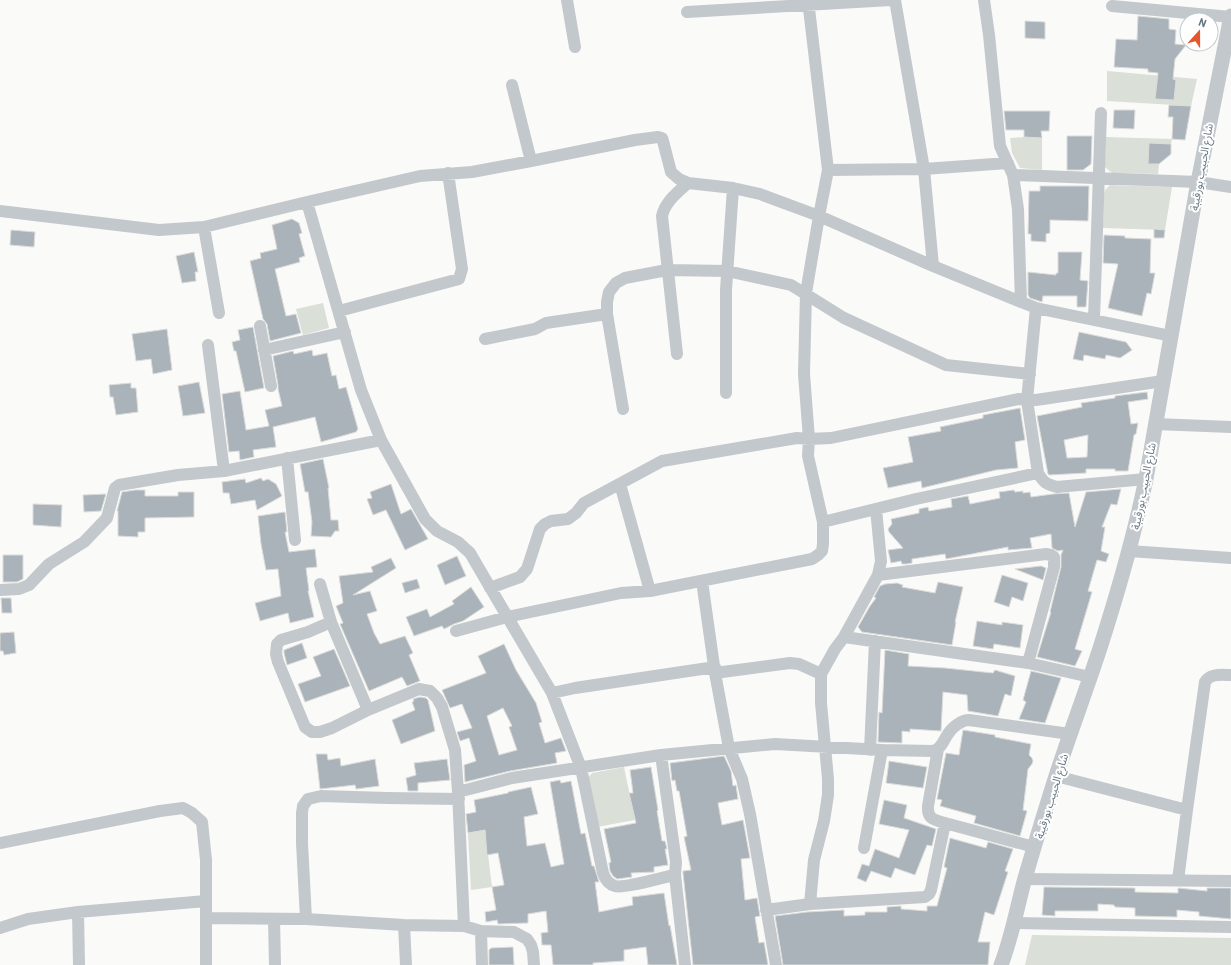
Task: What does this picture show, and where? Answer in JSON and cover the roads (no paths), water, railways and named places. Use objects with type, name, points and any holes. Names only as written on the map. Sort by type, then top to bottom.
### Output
[{"type":"street","points":[[567,0],[575,47]]},
{"type":"street","points":[[687,12],[808,3],[892,0]]},
{"type":"street","points":[[895,0],[924,169],[934,266]]},
{"type":"street","points":[[984,0],[1000,146],[1013,175],[1018,209],[1020,302]]},
{"type":"street","points":[[456,631],[507,617],[621,593],[650,591],[812,559],[822,551],[823,522],[808,456],[809,439],[804,374],[806,294],[818,216],[828,170],[808,3]]},
{"type":"street","points":[[1112,6],[1231,16]]},
{"type":"street","name":"شارع الحبيب بورقيبة","points":[[1009,944],[1034,847],[1056,776],[1090,677],[1129,551],[1139,512],[1198,182],[1231,16]]},
{"type":"street","points":[[512,85],[531,161]]},
{"type":"street","points":[[1094,319],[1101,113]]},
{"type":"street","points":[[0,211],[159,230],[204,227],[420,176],[472,172],[635,140],[658,137],[662,138],[663,140],[671,172],[679,179],[688,183],[733,188],[760,194],[818,216],[1036,308],[1171,336]]},
{"type":"street","points":[[828,170],[924,169],[1008,163]]},
{"type":"street","points":[[339,311],[460,279],[462,268],[448,174]]},
{"type":"street","points":[[1013,175],[1198,182],[1231,187]]},
{"type":"street","points":[[677,354],[662,216],[666,204],[688,183]]},
{"type":"street","points":[[726,393],[726,290],[733,188]]},
{"type":"street","points":[[307,202],[361,390],[381,440],[425,519],[437,531],[458,542],[470,553],[552,693],[581,768],[602,873],[605,880],[611,885],[621,887],[675,875]]},
{"type":"street","points":[[204,227],[219,313]]},
{"type":"street","points":[[623,409],[607,314],[609,292],[616,283],[625,278],[667,270],[727,270],[791,285],[844,318],[946,366],[1030,374]]},
{"type":"street","points":[[1036,308],[1027,400],[1038,473],[1042,480],[1047,484],[1057,487],[1146,479]]},
{"type":"street","points":[[485,339],[535,329],[546,322],[607,314]]},
{"type":"street","points":[[260,326],[271,386]]},
{"type":"street","points":[[264,350],[345,332]]},
{"type":"street","points":[[208,345],[224,471]]},
{"type":"street","points":[[490,588],[520,577],[527,569],[540,529],[545,524],[551,520],[568,519],[576,513],[584,503],[662,461],[797,438],[831,438],[1018,399],[1036,400],[1163,381]]},
{"type":"street","points":[[1155,424],[1231,427]]},
{"type":"street","points":[[0,590],[19,589],[29,585],[49,564],[84,542],[106,518],[115,488],[119,485],[178,475],[224,471],[381,440]]},
{"type":"street","points":[[287,458],[295,540]]},
{"type":"street","points":[[823,522],[967,487],[1038,473]]},
{"type":"street","points":[[620,484],[650,591]]},
{"type":"street","points":[[810,904],[814,860],[827,807],[828,779],[821,702],[821,674],[835,649],[844,637],[878,575],[881,560],[876,509]]},
{"type":"street","points":[[1129,551],[1231,558]]},
{"type":"street","points":[[878,575],[1046,554],[1051,555],[1054,557],[1054,567],[1028,663]]},
{"type":"street","points":[[702,581],[715,670],[729,748],[742,779],[750,814],[776,965]]},
{"type":"street","points":[[320,584],[331,622],[368,710]]},
{"type":"street","points":[[331,622],[308,632],[281,640],[276,644],[278,662],[305,727],[312,732],[320,732],[332,728],[368,710],[418,689],[430,691],[437,698],[442,707],[455,750],[464,926]]},
{"type":"street","points":[[844,637],[1028,663],[1090,677]]},
{"type":"street","points":[[870,750],[875,641]]},
{"type":"street","points":[[552,693],[574,688],[715,670],[790,663],[799,664],[821,674]]},
{"type":"street","points":[[1178,880],[1206,682],[1211,676],[1231,676]]},
{"type":"street","points":[[1034,847],[933,820],[927,812],[938,749],[948,733],[965,720],[1070,734]]},
{"type":"street","points":[[306,919],[302,813],[303,806],[308,799],[321,796],[387,798],[458,795],[512,778],[661,755],[775,744],[870,750],[933,751],[938,749]]},
{"type":"street","points":[[864,848],[882,750]]},
{"type":"street","points":[[661,755],[676,862],[675,875],[685,965]]},
{"type":"street","points":[[1056,776],[1187,810]]},
{"type":"street","points":[[0,843],[182,808],[192,813],[202,822],[206,860],[206,965]]},
{"type":"street","points":[[766,910],[810,904],[925,897],[931,890],[945,823]]},
{"type":"street","points":[[1025,879],[1231,881]]},
{"type":"street","points":[[0,928],[28,919],[78,912],[206,900]]},
{"type":"street","points":[[78,912],[79,965]]},
{"type":"street","points":[[206,918],[306,919],[404,925],[464,926],[481,931],[514,932],[527,939],[531,945],[534,965]]},
{"type":"street","points":[[274,919],[274,965]]},
{"type":"street","points":[[1014,923],[1231,927]]},
{"type":"street","points":[[404,925],[406,965]]},
{"type":"street","points":[[481,931],[482,965]]},
{"type":"street","points":[[1001,965],[1009,944]]},
{"type":"street","points":[[1009,944],[1009,965]]}]
